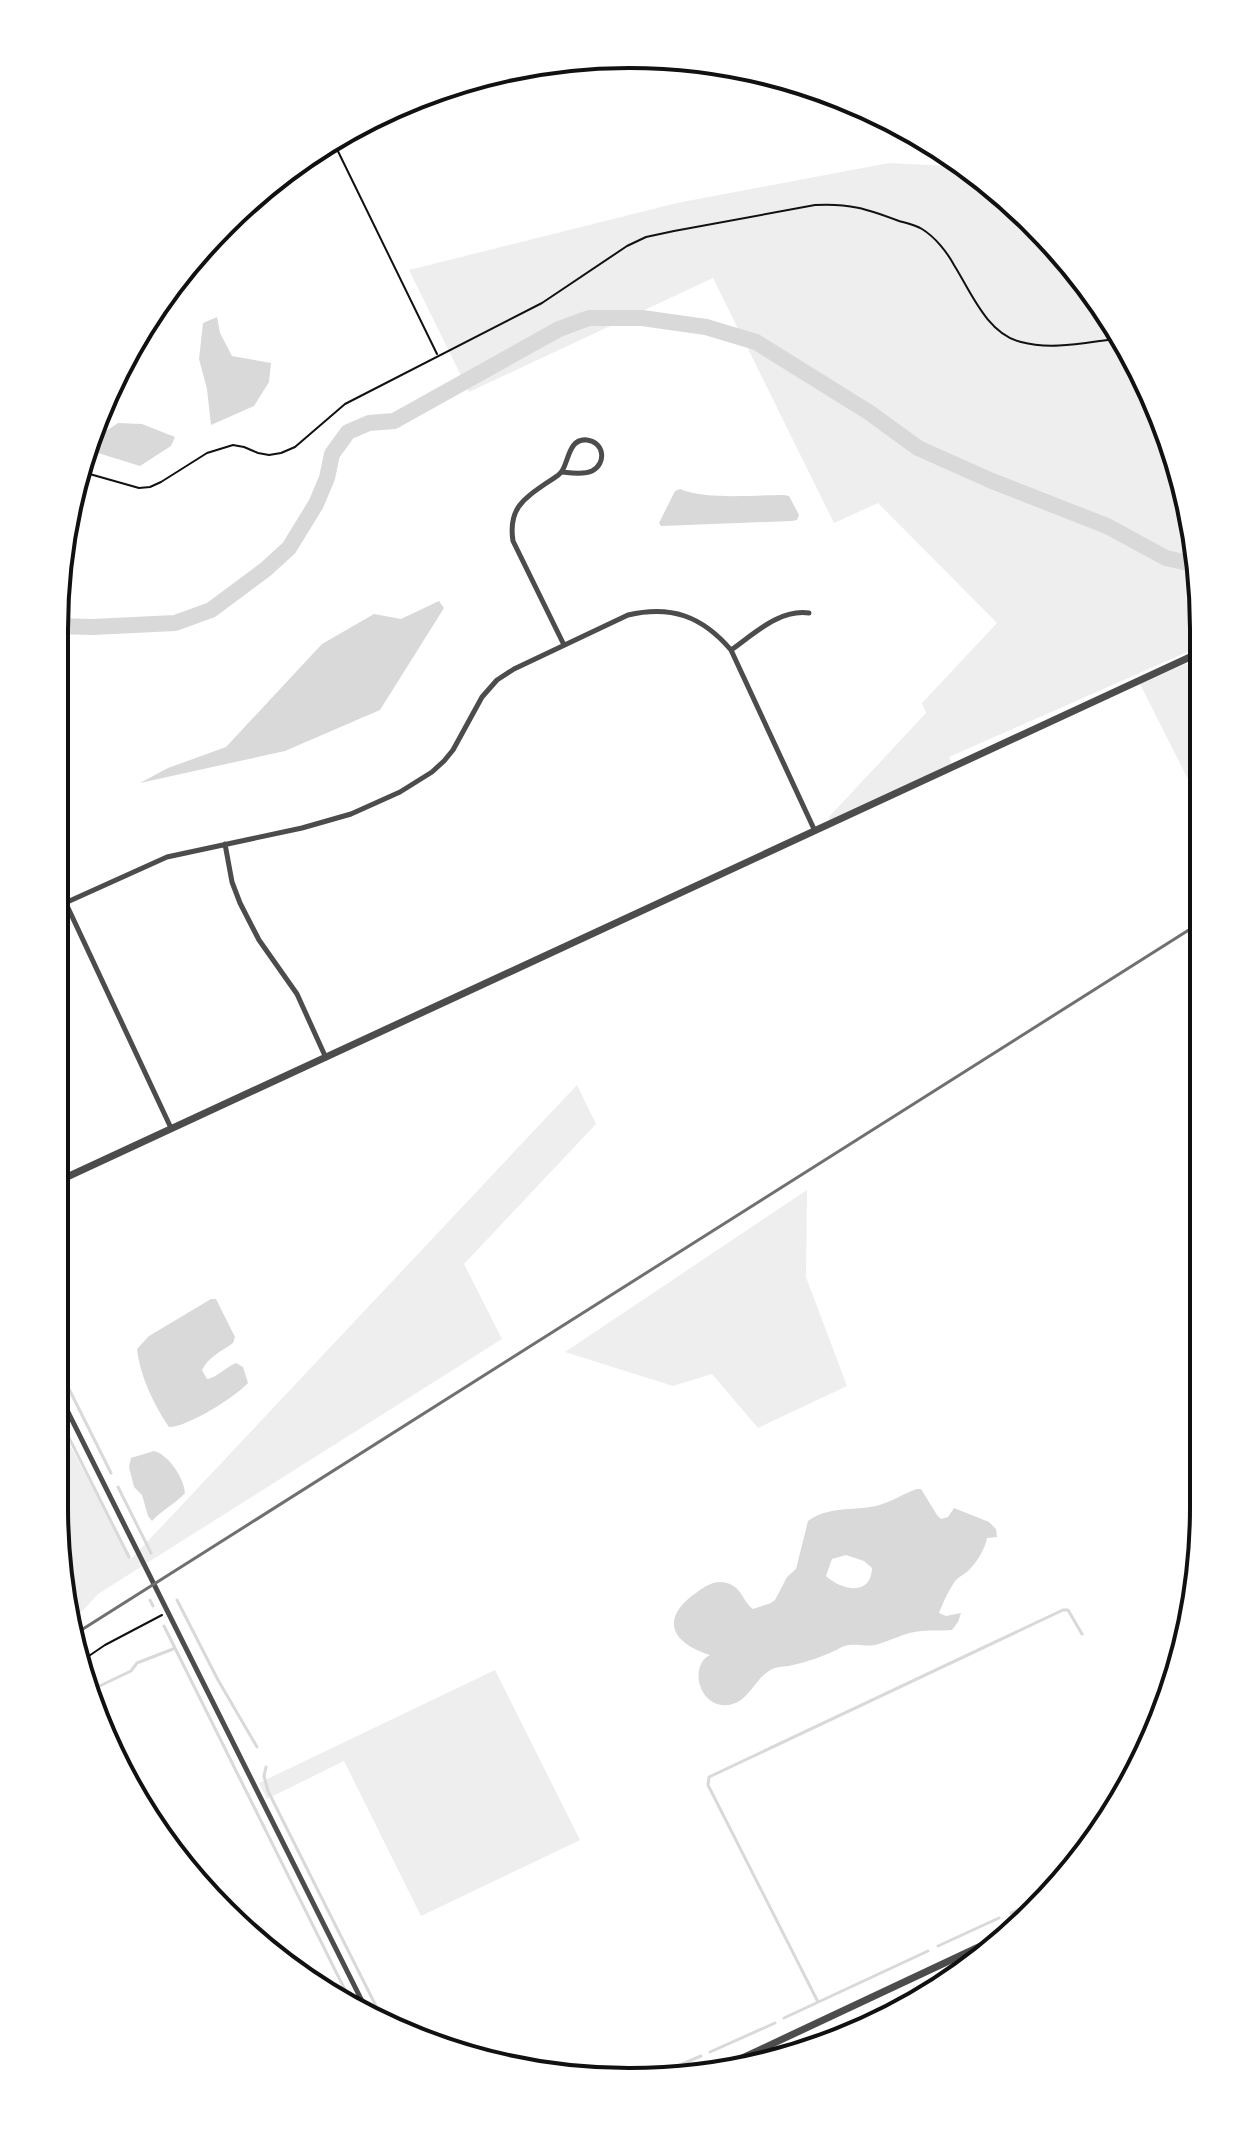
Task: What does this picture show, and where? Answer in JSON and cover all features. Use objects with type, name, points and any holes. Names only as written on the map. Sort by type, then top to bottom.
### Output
[{"type":"street","points":[[562,472],[591,472],[602,460],[598,445],[591,440],[575,444],[562,472],[521,502],[511,526],[513,541],[564,645]]},
{"type":"street","points":[[68,902],[167,857],[302,828],[351,814],[400,792],[432,772],[453,750],[482,697],[497,680],[628,615],[647,610],[682,614],[699,622],[731,650],[814,829]]},
{"type":"street","points":[[731,650],[778,618],[799,612],[809,613]]},
{"type":"street","points":[[68,1176],[1190,657]]},
{"type":"street","points":[[225,844],[232,882],[240,903],[259,940],[297,994],[326,1058]]},
{"type":"street","points":[[68,909],[171,1128]]},
{"type":"street","points":[[68,1412],[361,2000]]},
{"type":"street","points":[[750,2054],[975,1949]]},
{"type":"path","points":[[337,150],[438,355]]},
{"type":"path","points":[[90,474],[139,488],[150,487],[207,453],[233,445],[269,455],[281,453],[295,447],[345,404],[542,303],[627,246],[646,237],[815,205],[839,203],[864,208],[921,229],[953,263],[985,317],[1006,336],[1020,342],[1057,346],[1109,340]]},
{"type":"path","points":[[88,1656],[168,1612]]},
{"type":"shaded area","points":[[889,163],[945,166],[999,207],[1026,232],[1074,287],[1115,349],[1147,414],[1171,484],[1179,520],[1189,592],[1190,651],[949,757],[953,767],[831,824],[828,818],[926,713],[922,703],[997,623],[878,503],[834,523],[713,278],[469,392],[409,270],[677,203]]},
{"type":"shaded area","points":[[217,317],[220,333],[232,356],[271,363],[269,382],[254,406],[211,425],[207,389],[199,359],[203,323]]},
{"type":"shaded area","points":[[118,423],[142,424],[175,437],[171,446],[140,466],[97,453],[104,432]]},
{"type":"shaded area","points":[[680,489],[717,496],[789,496],[799,515],[797,520],[792,521],[661,526],[659,523],[675,491]]},
{"type":"shaded area","points":[[439,601],[444,608],[380,710],[285,751],[140,783],[168,768],[226,747],[322,644],[374,614],[401,619]]},
{"type":"shaded area","points":[[1190,662],[1190,783],[1140,684]]},
{"type":"shaded area","points":[[577,1085],[596,1124],[464,1264],[502,1339],[98,1594],[79,1615],[69,1544],[68,1442],[131,1559]]},
{"type":"shaded area","points":[[807,1190],[806,1277],[847,1386],[758,1428],[712,1374],[673,1386],[565,1352]]},
{"type":"shaded area","points":[[211,1299],[216,1299],[235,1337],[233,1343],[212,1358],[202,1370],[207,1379],[236,1363],[243,1367],[248,1383],[211,1410],[188,1422],[169,1427],[148,1390],[137,1349],[149,1336]]},
{"type":"shaded area","points":[[154,1451],[175,1468],[185,1493],[152,1521],[142,1495],[134,1487],[129,1467],[131,1458]]},
{"type":"shaded area","points":[[921,1489],[941,1519],[948,1517],[954,1508],[989,1522],[996,1529],[997,1537],[987,1538],[977,1560],[958,1578],[942,1605],[939,1613],[946,1616],[961,1613],[952,1630],[916,1632],[875,1645],[844,1646],[814,1659],[777,1667],[762,1676],[736,1703],[718,1704],[710,1700],[700,1685],[699,1676],[700,1667],[710,1655],[687,1645],[675,1631],[676,1614],[682,1605],[701,1589],[718,1582],[736,1588],[753,1609],[771,1603],[787,1577],[796,1569],[808,1521],[832,1511],[876,1506]],"holes":[[[846,1555],[864,1561],[872,1568],[870,1577],[861,1587],[839,1585],[826,1576],[832,1559]]]},
{"type":"shaded area","points":[[495,1670],[580,1840],[421,1916],[344,1761],[267,1799],[259,1783]]},
{"type":"waterway","points":[[68,626],[175,623],[211,610],[289,548],[316,504],[327,478],[332,454],[348,432],[369,423],[394,421],[559,329],[589,318],[642,318],[706,327],[756,342],[870,413],[918,448],[1107,526],[1166,558],[1186,562]]},
{"type":"waterway","points":[[68,1387],[111,1473]]},
{"type":"waterway","points":[[68,1436],[129,1557]]},
{"type":"waterway","points":[[118,1487],[151,1553]]},
{"type":"waterway","points":[[150,1600],[153,1606]]},
{"type":"waterway","points":[[177,1600],[257,1747]]},
{"type":"waterway","points":[[818,2002],[708,1785],[709,1777],[1063,1610],[1068,1610],[1082,1634]]},
{"type":"waterway","points":[[164,1626],[346,1992]]},
{"type":"waterway","points":[[98,1687],[131,1671],[137,1663],[173,1649]]},
{"type":"waterway","points":[[266,1767],[264,1776],[268,1791],[377,2008]]},
{"type":"waterway","points":[[1011,1913],[1022,1908]]},
{"type":"waterway","points":[[938,1946],[999,1918]]},
{"type":"waterway","points":[[784,2018],[928,1951]]},
{"type":"waterway","points":[[710,2052],[775,2023]]},
{"type":"waterway","points":[[678,2066],[701,2056]]},
{"type":"railway","points":[[82,1630],[1190,929]]}]
